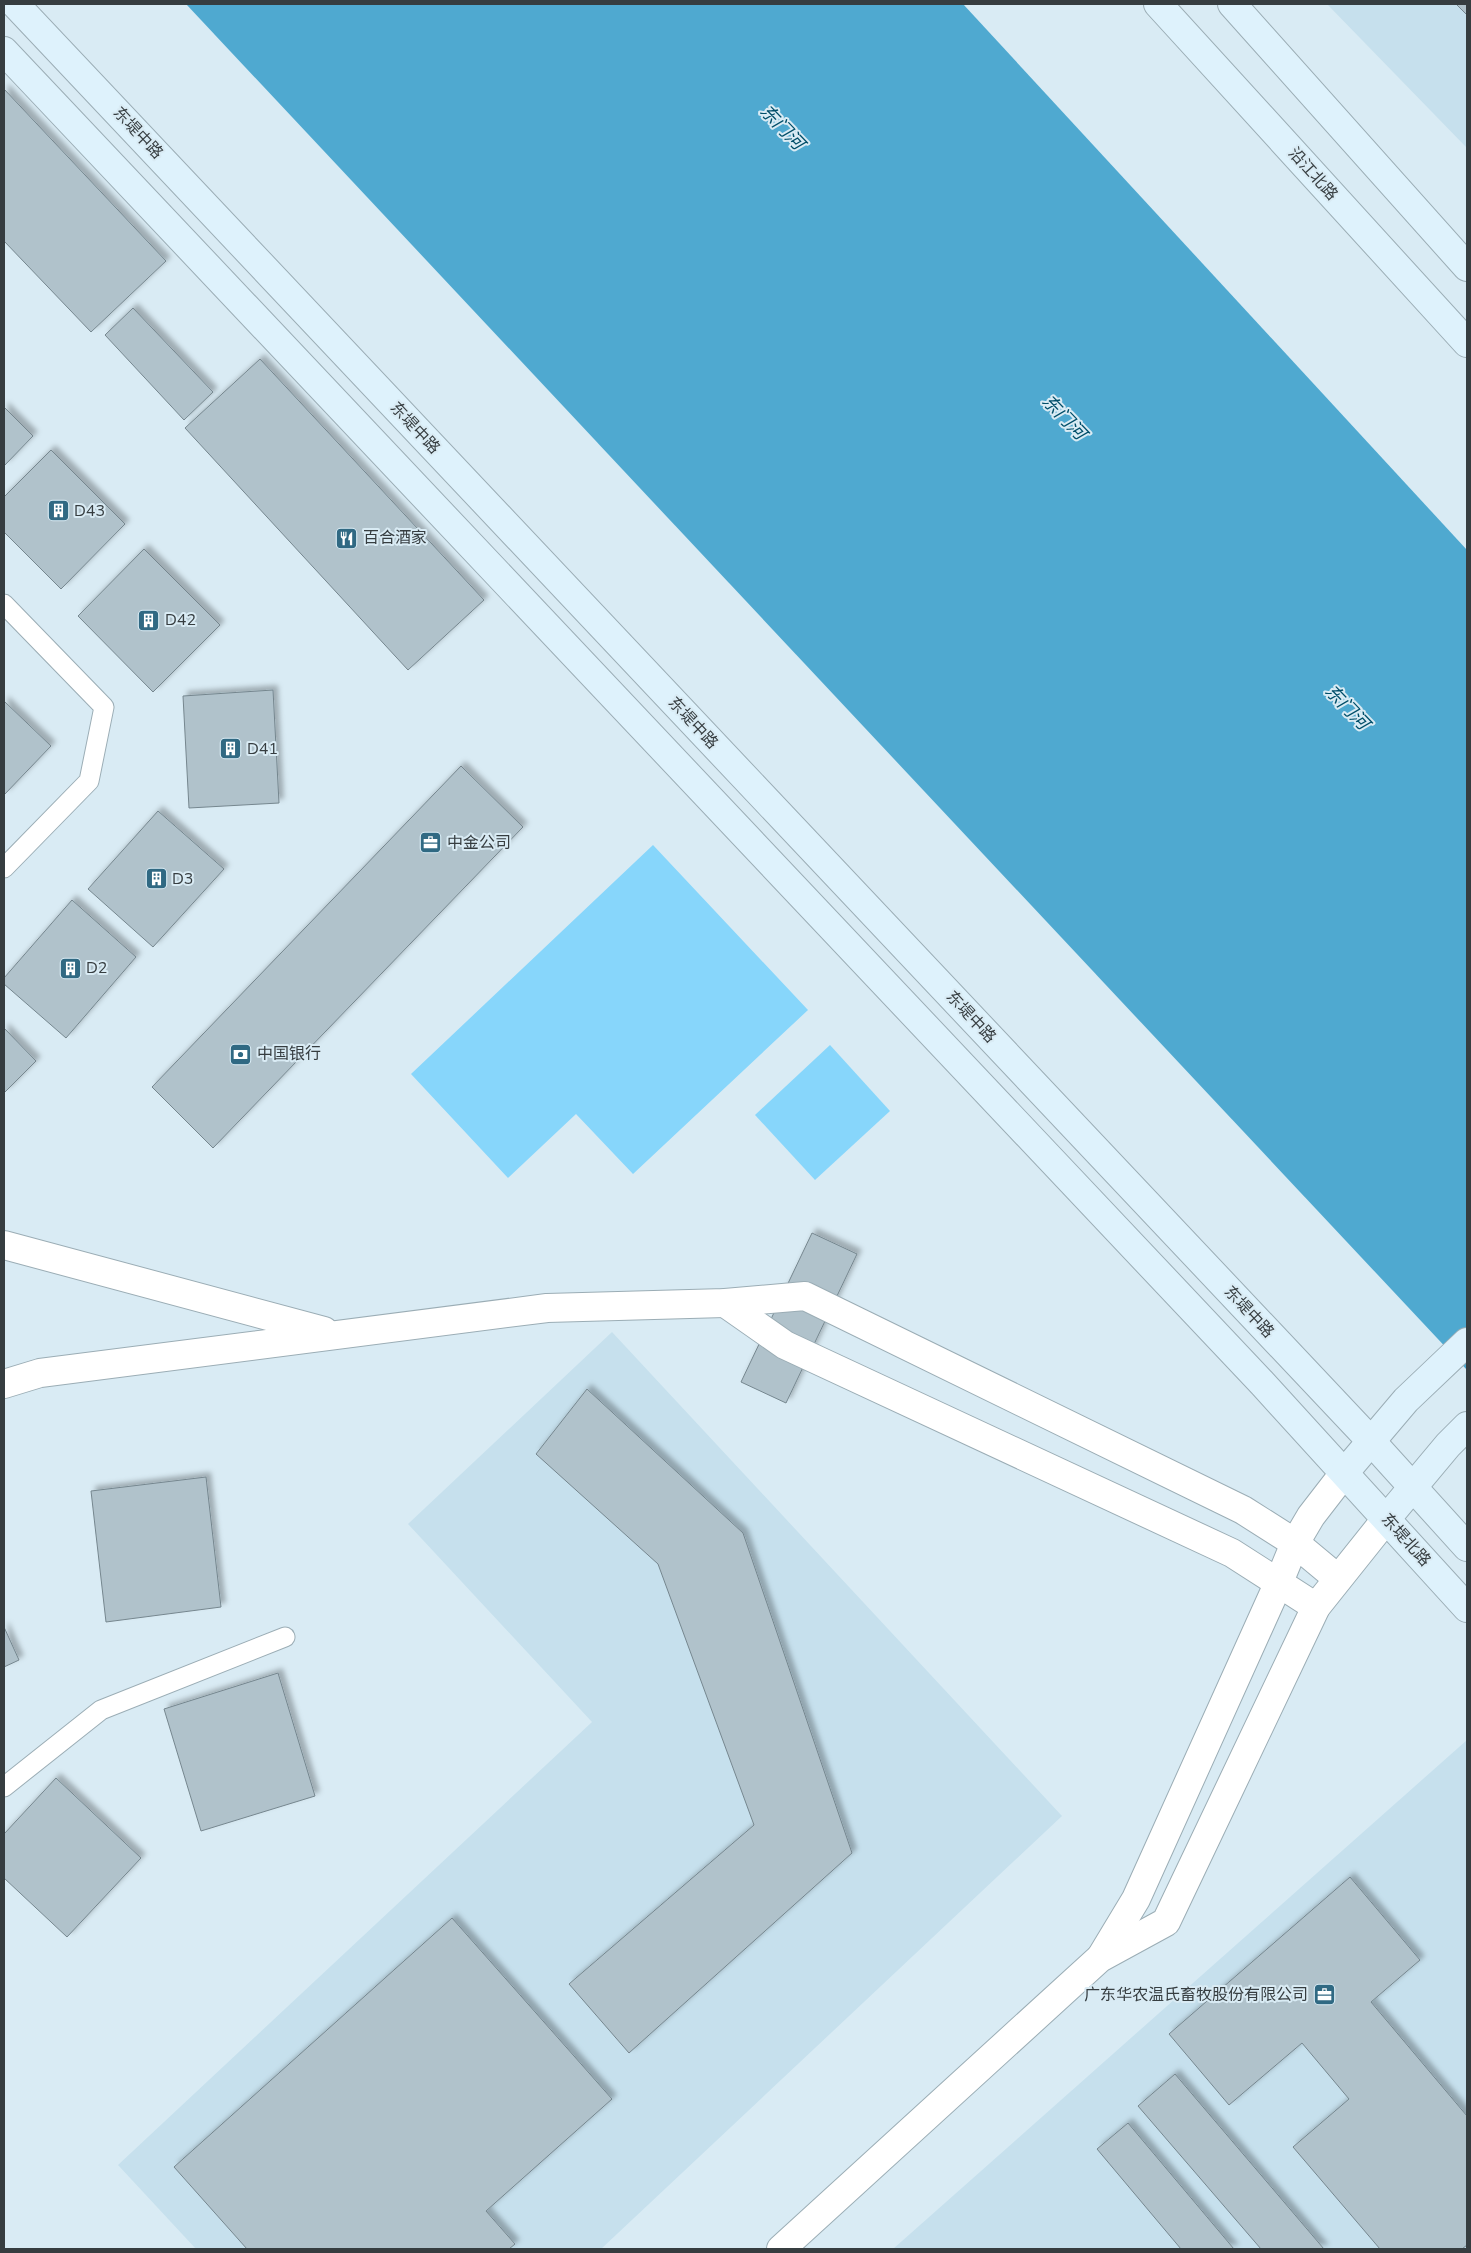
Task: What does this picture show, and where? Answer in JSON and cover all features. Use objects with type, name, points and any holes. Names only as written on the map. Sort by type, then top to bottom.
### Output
[{"type":"main road","name":"东堤中路","points":[[16,4],[1371,1441]]},
{"type":"main road","name":"沿江北路","points":[[1158,4],[1467,343]]},
{"type":"main road","points":[[1232,4],[1467,267]]},
{"type":"main road","points":[[4,51],[1345,1472],[1406,1400],[1467,1342]]},
{"type":"main road","points":[[1387,1518],[1448,1445],[1467,1426]]},
{"type":"main road","points":[[1371,1441],[1467,1547]]},
{"type":"main road","name":"东堤北路","points":[[1345,1472],[1467,1608]]},
{"type":"street","points":[[4,1246],[338,1335]]},
{"type":"street","points":[[4,1384],[40,1373],[547,1308],[725,1303],[805,1296],[1243,1510],[1295,1543],[1337,1578]]},
{"type":"street","points":[[725,1303],[785,1345],[1232,1553],[1280,1582],[1316,1607]]},
{"type":"street","points":[[1100,1958],[1136,1899],[1280,1582],[1295,1543],[1311,1516],[1345,1472]]},
{"type":"street","points":[[781,2249],[1100,1958],[1166,1922],[1316,1607],[1337,1578],[1387,1518]]},
{"type":"lane","points":[[4,604],[104,707],[89,781],[4,868]]},
{"type":"lane","points":[[4,1787],[101,1710],[285,1637]]},
{"type":"shaded area","points":[[1327,4],[1467,4],[1467,148]]},
{"type":"shaded area","points":[[653,845],[808,1010],[633,1174],[576,1114],[508,1178],[411,1074]]},
{"type":"shaded area","points":[[830,1045],[890,1111],[815,1180],[755,1115]]},
{"type":"shaded area","points":[[612,1332],[1062,1816],[601,2249],[196,2249],[118,2165],[592,1722],[408,1524]]},
{"type":"shaded area","name":"广东华农温氏畜牧股份有限公司","points":[[1467,1740],[1467,2249],[893,2249]]},
{"type":"water","name":"东门河","points":[[186,4],[963,4],[1467,550],[1467,1370]]},
{"type":"building","points":[[1456,4],[1467,4],[1467,15]]},
{"type":"building","points":[[4,89],[166,261],[91,332],[4,241]]},
{"type":"building","points":[[133,308],[213,392],[184,420],[105,335]]},
{"type":"building","points":[[260,359],[484,600],[408,670],[185,428]]},
{"type":"building","points":[[4,407],[33,436],[4,466]]},
{"type":"building","name":"D43","points":[[51,450],[125,524],[61,589],[4,532],[4,497]]},
{"type":"building","name":"D42","points":[[144,549],[220,625],[153,692],[78,616]]},
{"type":"building","name":"D41","points":[[273,690],[279,803],[189,808],[183,696]]},
{"type":"building","points":[[4,701],[51,746],[4,795]]},
{"type":"building","points":[[461,766],[523,827],[213,1148],[152,1087]]},
{"type":"building","name":"D3","points":[[158,811],[224,869],[153,947],[88,889]]},
{"type":"building","name":"D2","points":[[72,900],[136,957],[66,1038],[4,984],[4,978]]},
{"type":"building","points":[[4,1028],[36,1061],[4,1093]]},
{"type":"building","points":[[812,1233],[857,1254],[786,1403],[741,1382]]},
{"type":"building","points":[[587,1389],[743,1533],[852,1853],[629,2053],[569,1984],[754,1825],[658,1564],[536,1454]]},
{"type":"building","points":[[206,1477],[221,1607],[106,1622],[91,1491]]},
{"type":"building","points":[[4,1627],[19,1660],[4,1667]]},
{"type":"building","points":[[278,1673],[315,1796],[201,1831],[164,1709]]},
{"type":"building","points":[[56,1778],[141,1858],[67,1937],[4,1878],[4,1834]]},
{"type":"building","points":[[1350,1877],[1420,1960],[1371,2002],[1467,2116],[1467,2245],[1462,2249],[1380,2249],[1293,2147],[1349,2099],[1302,2043],[1229,2105],[1169,2034]]},
{"type":"building","points":[[452,1918],[612,2099],[486,2211],[515,2244],[509,2249],[247,2249],[174,2167]]},
{"type":"building","points":[[1175,2074],[1324,2249],[1261,2249],[1138,2106]]},
{"type":"building","points":[[1128,2123],[1234,2249],[1181,2249],[1097,2149]]},
{"type":"place","name":"D43","points":[[58,511]]},
{"type":"place","name":"百合酒家","points":[[347,538]]},
{"type":"place","name":"D42","points":[[149,620]]},
{"type":"place","name":"D41","points":[[231,749]]},
{"type":"place","name":"中金公司","points":[[431,843]]},
{"type":"place","name":"D3","points":[[156,879]]},
{"type":"place","name":"D2","points":[[70,968]]},
{"type":"place","name":"中国银行","points":[[241,1054]]},
{"type":"place","name":"广东华农温氏畜牧股份有限公司","points":[[1324,1995]]}]
